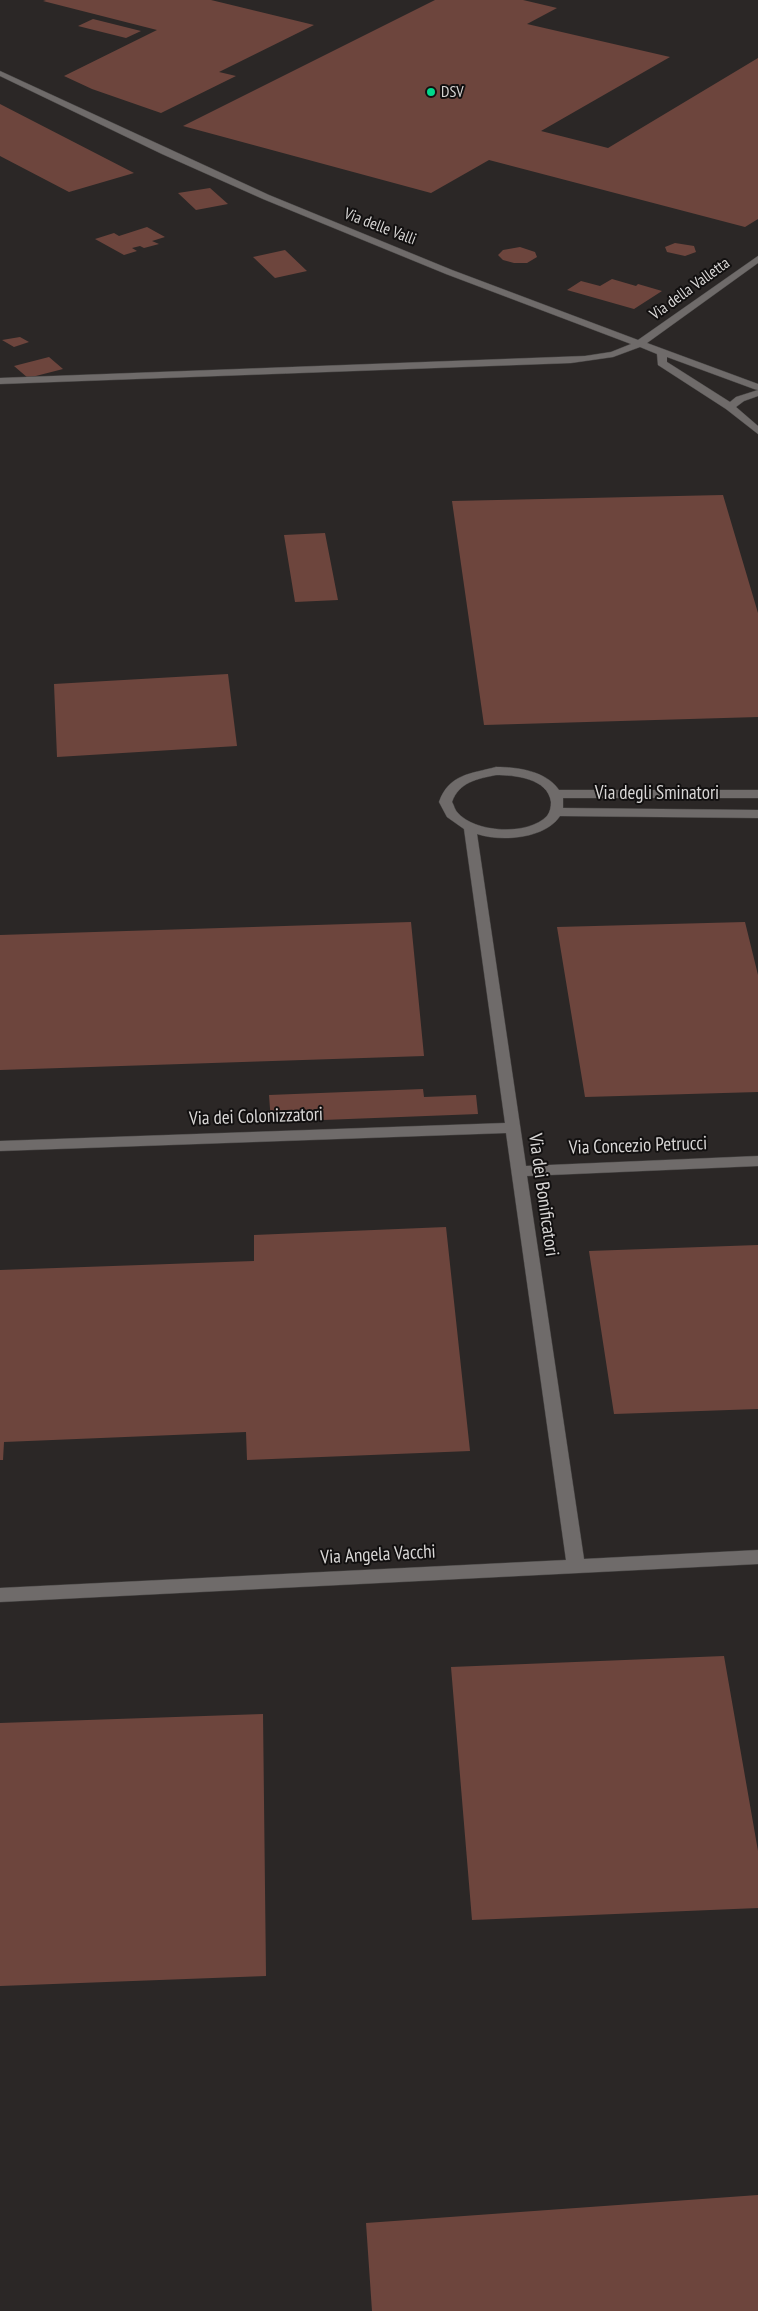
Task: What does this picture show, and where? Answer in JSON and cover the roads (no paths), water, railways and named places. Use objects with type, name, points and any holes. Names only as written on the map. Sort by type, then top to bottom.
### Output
[{"type":"street","name":"Via delle Valli","points":[[0,73],[273,200],[639,344],[758,387]]},
{"type":"street","name":"Via della Valletta","points":[[0,381],[576,359],[626,351],[639,344],[758,259]]},
{"type":"street","points":[[662,352],[662,363],[730,407],[758,431]]},
{"type":"street","points":[[730,407],[740,399],[758,393]]},
{"type":"street","points":[[496,771],[516,772],[548,784],[556,794],[559,803],[556,812],[549,821],[521,833],[486,832],[470,828],[455,820],[447,810],[446,799],[451,788],[462,779],[496,771]]},
{"type":"street","name":"Via degli Sminatori","points":[[556,794],[758,794]]},
{"type":"street","name":"Via degli Sminatori","points":[[556,812],[758,814]]},
{"type":"street","name":"Via dei Bonificatori","points":[[470,828],[576,1567]]},
{"type":"street","name":"Via dei Colonizzatori","points":[[0,1146],[513,1128]]},
{"type":"street","name":"Via Concezio Petrucci","points":[[519,1172],[758,1161]]},
{"type":"street","name":"Via Angela Vacchi","points":[[0,1595],[758,1557]]},
{"type":"place","name":"DSV","points":[[431,92]]}]
